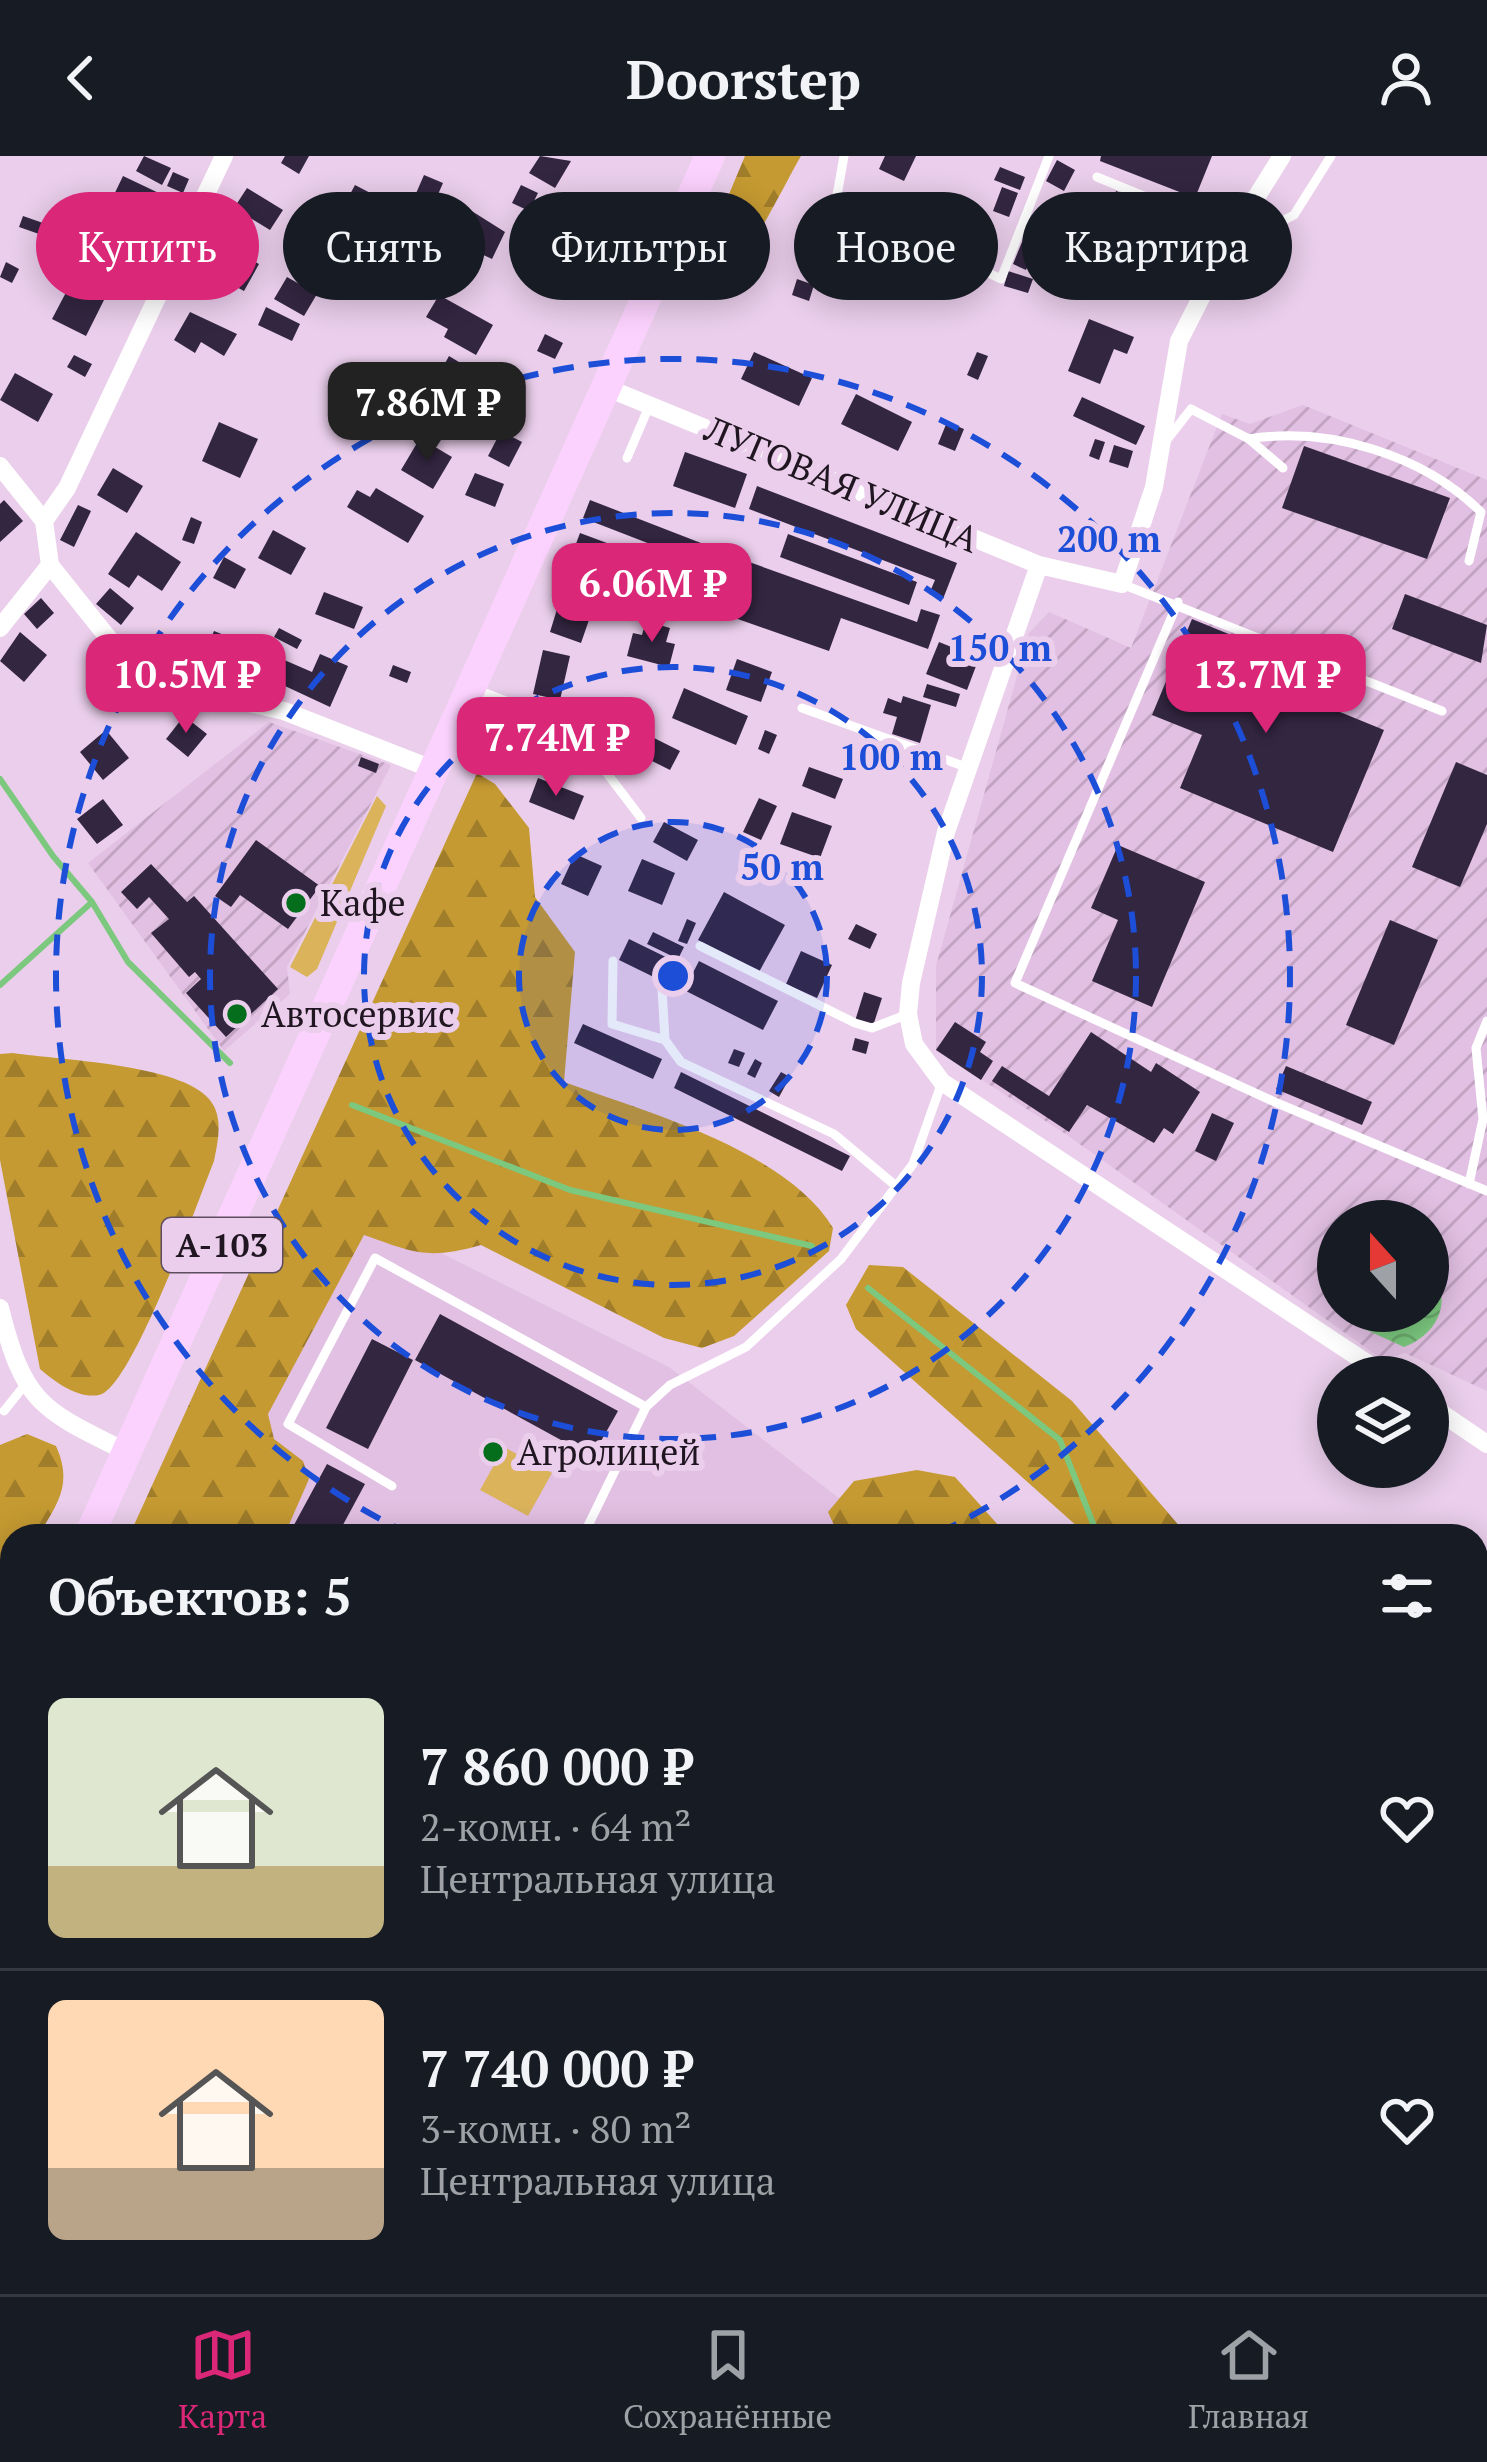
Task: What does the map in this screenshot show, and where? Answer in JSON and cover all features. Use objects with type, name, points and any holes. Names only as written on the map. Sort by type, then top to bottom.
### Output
[{"type":"main road","name":"А-103","points":[[95,1524],[710,156]]},
{"type":"street","points":[[44,521],[67,488],[224,156]]},
{"type":"street","points":[[1260,192],[1282,156]]},
{"type":"street","points":[[1122,584],[1154,487],[1180,341],[1201,300]]},
{"type":"street","name":"ЛУГОВАЯ УЛИЦА","points":[[605,387],[1039,565],[1122,584]]},
{"type":"street","points":[[0,466],[44,521],[50,566],[137,674],[171,694],[228,698],[284,711],[432,769]]},
{"type":"street","points":[[1039,565],[946,832],[908,1014],[914,1044],[942,1082],[1356,1356]]},
{"type":"street","points":[[0,628],[50,566]]},
{"type":"street","points":[[0,1308],[24,1386],[41,1403],[129,1453]]},
{"type":"street","points":[[1449,1418],[1487,1444]]},
{"type":"lane","points":[[844,156],[836,201],[1001,279],[1049,156]]},
{"type":"lane","points":[[1292,216],[1331,156]]},
{"type":"lane","points":[[1097,177],[1128,192]]},
{"type":"lane","points":[[627,458],[650,404]]},
{"type":"lane","points":[[1160,448],[1191,409],[1249,440],[1283,468]]},
{"type":"lane","points":[[1249,440],[1283,434],[1336,437],[1440,480],[1481,512],[1469,561]]},
{"type":"lane","points":[[1122,584],[1178,602],[1442,711]]},
{"type":"lane","points":[[1178,602],[1015,983],[1487,1190]]},
{"type":"lane","points":[[470,687],[542,715],[584,742],[641,818]]},
{"type":"lane","points":[[802,708],[966,766]]},
{"type":"lane","points":[[700,946],[855,1023],[872,1028],[908,1014]]},
{"type":"lane","points":[[613,961],[612,1024],[664,1040],[681,1062],[834,1134],[896,1186]]},
{"type":"lane","points":[[662,989],[664,1040]]},
{"type":"lane","points":[[1469,1184],[1484,1119],[1476,1048],[1487,1021]]},
{"type":"lane","points":[[589,1524],[646,1407],[670,1385],[746,1347],[841,1259],[913,1164],[942,1082]]},
{"type":"lane","points":[[392,1486],[288,1424],[375,1258],[646,1407]]},
{"type":"lane","points":[[4,1411],[24,1386]]},
{"type":"shaded area","points":[[1303,405],[1487,480],[1487,1391],[1449,1373],[1449,1356],[1377,1356],[1344,1332],[1449,1332],[1449,1200],[1317,1200],[1317,1313],[1067,1135],[936,1050],[936,966],[1029,633],[1049,612],[1131,648],[1222,414],[1250,424]]},
{"type":"shaded area","points":[[269,722],[391,765],[287,967],[290,994],[224,1051],[88,863]]},
{"type":"shaded area","points":[[377,796],[386,806],[317,969],[307,977],[290,967]]},
{"type":"shaded area","name":"Агролицей","points":[[339,1202],[669,1367],[872,1524],[170,1524]]},
{"type":"shaded area","points":[[504,1447],[552,1473],[528,1516],[480,1490]]},
{"type":"green space","points":[[745,156],[801,156],[770,213],[770,192],[730,192]]},
{"type":"green space","points":[[477,773],[495,784],[529,828],[535,897],[575,952],[564,1082],[712,1137],[783,1176],[833,1228],[829,1251],[734,1336],[702,1348],[664,1338],[481,1245],[422,1252],[364,1235],[268,1414],[274,1439],[303,1461],[309,1479],[289,1524],[134,1524]]},
{"type":"green space","points":[[0,1054],[173,1078],[194,1087],[217,1113],[214,1161],[163,1290],[128,1362],[113,1385],[99,1395],[75,1392],[40,1369],[0,1160]]},
{"type":"green space","points":[[869,1265],[903,1267],[1072,1401],[1178,1524],[1075,1524],[856,1329],[846,1305]]},
{"type":"green space","points":[[27,1434],[56,1446],[63,1482],[45,1524],[0,1524],[0,1445]]},
{"type":"green space","points":[[917,1470],[955,1477],[997,1524],[833,1524],[828,1512],[854,1481]]},
{"type":"water","points":[[1371,1332],[1428,1332],[1404,1347]]},
{"type":"building","points":[[144,156],[171,168],[162,185],[136,171]]},
{"type":"building","points":[[285,156],[309,156],[299,174],[281,163]]},
{"type":"building","points":[[540,156],[571,161],[555,188],[529,173]]},
{"type":"building","points":[[885,156],[916,156],[904,181],[879,169]]},
{"type":"building","points":[[1101,156],[1212,156],[1197,192],[1180,192],[1100,161]]},
{"type":"building","points":[[1057,160],[1075,170],[1064,191],[1046,181]]},
{"type":"building","points":[[1000,167],[1025,177],[1020,190],[994,180]]},
{"type":"building","points":[[173,172],[189,179],[183,192],[167,186]]},
{"type":"building","points":[[424,175],[443,183],[439,192],[417,192]]},
{"type":"building","points":[[123,176],[157,192],[115,192]]},
{"type":"building","points":[[1002,187],[1018,193],[1009,217],[998,213]]},
{"type":"building","points":[[259,195],[283,210],[270,230],[259,223]]},
{"type":"building","points":[[23,216],[36,221],[36,233],[19,227]]},
{"type":"building","points":[[485,219],[505,232],[492,259],[485,256]]},
{"type":"building","points":[[1022,242],[1022,268],[1013,264]]},
{"type":"building","points":[[6,262],[19,269],[12,283],[0,277]]},
{"type":"building","points":[[1008,271],[1022,275],[1022,291],[1004,286]]},
{"type":"building","points":[[283,284],[283,300],[313,300],[304,316],[274,299]]},
{"type":"building","points":[[62,300],[104,300],[86,336],[52,319]]},
{"type":"building","points":[[436,300],[448,300],[493,325],[476,355],[444,337],[448,329],[426,317]]},
{"type":"building","points":[[266,307],[300,324],[292,341],[258,325]]},
{"type":"building","points":[[190,312],[237,334],[224,356],[201,342],[195,353],[174,340]]},
{"type":"building","points":[[1089,319],[1134,337],[1127,354],[1114,349],[1100,384],[1068,371]]},
{"type":"building","points":[[545,334],[563,343],[555,359],[537,351]]},
{"type":"building","points":[[754,352],[812,378],[799,406],[741,379]]},
{"type":"building","points":[[977,352],[988,356],[978,380],[967,375]]},
{"type":"building","points":[[74,355],[92,364],[85,377],[67,367]]},
{"type":"building","points":[[449,356],[477,373],[465,394],[437,378]]},
{"type":"building","points":[[15,373],[53,394],[38,422],[0,400]]},
{"type":"building","points":[[856,394],[912,422],[898,451],[841,424]]},
{"type":"building","points":[[1082,397],[1145,426],[1136,445],[1073,416]]},
{"type":"building","points":[[219,422],[258,439],[240,478],[202,461]]},
{"type":"building","points":[[947,422],[964,429],[955,451],[938,444]]},
{"type":"building","points":[[501,431],[522,442],[509,467],[488,456]]},
{"type":"building","points":[[420,438],[452,457],[433,489],[401,470]]},
{"type":"building","points":[[1095,439],[1105,442],[1099,460],[1089,456]]},
{"type":"building","points":[[1114,445],[1133,451],[1128,468],[1109,462]]},
{"type":"building","points":[[1304,446],[1450,498],[1427,559],[1282,508]]},
{"type":"building","points":[[685,452],[747,474],[735,508],[673,486]]},
{"type":"building","points":[[113,468],[143,486],[127,513],[97,495]]},
{"type":"building","points":[[475,473],[504,484],[495,507],[465,495]]},
{"type":"building","points":[[757,486],[957,563],[943,599],[929,594],[935,580],[749,509]]},
{"type":"building","points":[[376,488],[424,516],[408,543],[347,507],[357,490],[370,497]]},
{"type":"building","points":[[4,500],[23,521],[0,542],[0,504]]},
{"type":"building","points":[[590,500],[719,550],[712,568],[583,518]]},
{"type":"building","points":[[78,505],[91,511],[74,547],[60,540]]},
{"type":"building","points":[[191,517],[202,522],[194,544],[182,540]]},
{"type":"building","points":[[273,530],[306,548],[291,575],[258,558]]},
{"type":"building","points":[[136,532],[181,562],[162,591],[138,575],[129,588],[108,574]]},
{"type":"building","points":[[580,533],[615,546],[606,570],[571,557]]},
{"type":"building","points":[[788,534],[917,582],[909,605],[780,557]]},
{"type":"building","points":[[224,557],[246,569],[235,589],[213,578]]},
{"type":"building","points":[[735,557],[917,622],[921,609],[940,615],[928,649],[841,618],[829,651],[715,611]]},
{"type":"building","points":[[637,561],[656,570],[648,589],[629,580]]},
{"type":"building","points":[[681,561],[720,574],[707,613],[668,600]]},
{"type":"building","points":[[568,564],[590,573],[583,591],[561,582]]},
{"type":"building","points":[[110,588],[134,608],[121,625],[96,604]]},
{"type":"building","points":[[324,592],[363,607],[354,629],[315,614]]},
{"type":"building","points":[[1405,594],[1487,625],[1481,663],[1392,629]]},
{"type":"building","points":[[41,598],[54,613],[37,629],[24,614]]},
{"type":"building","points":[[558,606],[590,617],[581,643],[550,632]]},
{"type":"building","points":[[1192,619],[1329,675],[1318,703],[1384,730],[1333,852],[1180,788],[1202,735],[1152,715]]},
{"type":"building","points":[[646,621],[670,628],[666,642],[675,644],[669,667],[627,656],[633,633],[642,635]]},
{"type":"building","points":[[279,628],[302,640],[297,649],[274,637]]},
{"type":"building","points":[[214,631],[229,637],[221,656],[206,650]]},
{"type":"building","points":[[20,632],[47,655],[24,682],[0,661]]},
{"type":"building","points":[[939,642],[979,658],[967,690],[926,674]]},
{"type":"building","points":[[543,650],[570,656],[560,700],[533,694]]},
{"type":"building","points":[[320,654],[348,666],[330,707],[272,680],[282,659],[312,672]]},
{"type":"building","points":[[737,659],[772,672],[761,702],[726,690]]},
{"type":"building","points":[[170,664],[192,666],[191,678],[169,676]]},
{"type":"building","points":[[393,665],[411,672],[407,683],[389,676]]},
{"type":"building","points":[[927,684],[960,694],[956,707],[923,697]]},
{"type":"building","points":[[684,688],[748,716],[736,745],[672,718]]},
{"type":"building","points":[[903,696],[931,705],[920,743],[892,734],[897,717],[883,713],[888,698],[901,703]]},
{"type":"building","points":[[184,716],[207,734],[188,757],[166,739]]},
{"type":"building","points":[[106,730],[129,758],[103,780],[80,752]]},
{"type":"building","points":[[765,730],[777,735],[769,754],[758,749]]},
{"type":"building","points":[[646,734],[680,751],[670,770],[636,753]]},
{"type":"building","points":[[361,757],[379,764],[376,773],[358,766]]},
{"type":"building","points":[[1456,762],[1487,775],[1487,824],[1460,887],[1412,867]]},
{"type":"building","points":[[809,767],[843,779],[835,799],[802,786]]},
{"type":"building","points":[[538,778],[584,796],[574,820],[529,802]]},
{"type":"building","points":[[759,798],[777,806],[761,840],[743,832]]},
{"type":"building","points":[[103,799],[123,825],[97,844],[77,819]]},
{"type":"building","points":[[792,812],[832,826],[820,858],[780,844]]},
{"type":"building","points":[[664,822],[698,840],[687,861],[653,842]]},
{"type":"building","points":[[256,840],[320,886],[288,929],[240,895],[231,907],[215,896]]},
{"type":"building","points":[[1118,845],[1205,882],[1152,1007],[1092,981],[1118,920],[1091,908]]},
{"type":"building","points":[[575,854],[602,866],[588,896],[561,884]]},
{"type":"building","points":[[642,859],[675,873],[662,905],[628,891]]},
{"type":"building","points":[[151,864],[187,902],[194,896],[278,989],[226,1037],[186,993],[201,979],[195,972],[189,977],[151,933],[169,919],[149,897],[137,909],[121,892]]},
{"type":"building","points":[[724,892],[785,925],[759,972],[698,940]]},
{"type":"building","points":[[687,919],[696,923],[687,944],[678,941]]},
{"type":"building","points":[[1390,920],[1438,940],[1394,1045],[1346,1025]]},
{"type":"building","points":[[856,924],[877,934],[870,949],[848,939]]},
{"type":"building","points":[[653,932],[684,947],[678,959],[647,944]]},
{"type":"building","points":[[629,939],[678,963],[668,984],[619,960]]},
{"type":"building","points":[[801,951],[832,965],[817,998],[786,984]]},
{"type":"building","points":[[699,961],[778,1001],[763,1030],[684,990]]},
{"type":"building","points":[[864,992],[882,998],[873,1026],[855,1021]]},
{"type":"building","points":[[955,1022],[986,1042],[980,1052],[993,1061],[981,1080],[936,1050]]},
{"type":"building","points":[[583,1024],[662,1059],[653,1079],[574,1043]]},
{"type":"building","points":[[1091,1032],[1151,1072],[1156,1063],[1200,1092],[1173,1134],[1164,1128],[1154,1143],[1087,1105],[1069,1132],[992,1081],[1002,1066],[1049,1096]]},
{"type":"building","points":[[855,1038],[869,1042],[866,1054],[852,1050]]},
{"type":"building","points":[[734,1049],[745,1053],[739,1067],[728,1063]]},
{"type":"building","points":[[755,1059],[762,1063],[755,1078],[747,1074]]},
{"type":"building","points":[[1286,1066],[1372,1102],[1362,1125],[1276,1089]]},
{"type":"building","points":[[681,1072],[850,1156],[842,1171],[674,1088]]},
{"type":"building","points":[[781,1072],[790,1077],[779,1097],[769,1091]]},
{"type":"building","points":[[1212,1113],[1234,1123],[1216,1161],[1195,1151]]},
{"type":"building","points":[[440,1314],[618,1411],[592,1457],[415,1360]]},
{"type":"building","points":[[372,1339],[413,1360],[368,1449],[326,1428]]},
{"type":"building","points":[[327,1464],[365,1484],[343,1524],[294,1524]]},
{"type":"waterway","points":[[0,779],[53,856],[92,902],[128,962],[230,1063]]},
{"type":"waterway","points":[[0,985],[91,903]]},
{"type":"waterway","points":[[352,1105],[570,1190],[812,1246]]},
{"type":"waterway","points":[[868,1288],[1060,1440],[1093,1524]]},
{"type":"place","name":"Кафе","points":[[296,903]]},
{"type":"place","name":"Автосервис","points":[[237,1014]]},
{"type":"place","name":"Агролицей","points":[[493,1452]]}]
